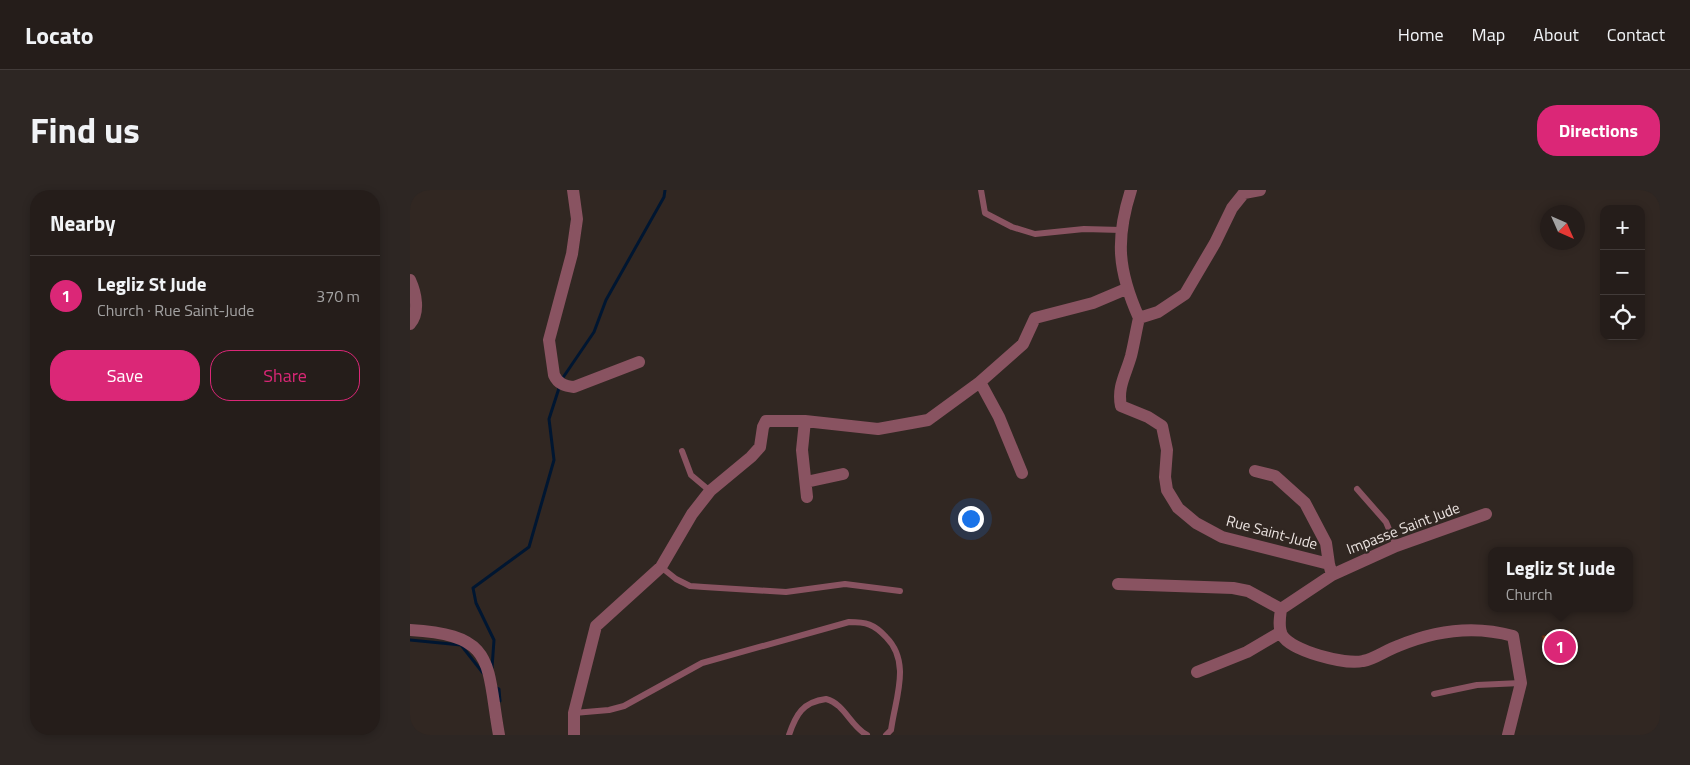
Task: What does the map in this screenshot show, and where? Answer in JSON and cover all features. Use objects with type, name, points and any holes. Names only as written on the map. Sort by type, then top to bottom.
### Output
[{"type":"street","points":[[573,190],[577,219],[572,254],[549,340],[554,375],[556,380],[565,386],[574,388],[639,362]]},
{"type":"street","points":[[1131,190],[1121,230],[1120,250],[1126,289],[1139,318],[1158,312],[1185,294],[1215,243],[1232,208],[1244,193],[1260,190]]},
{"type":"street","points":[[410,280],[416,311],[416,318],[410,324]]},
{"type":"street","points":[[574,735],[574,713],[596,626],[661,567],[692,514],[710,491],[751,457],[760,447],[763,427],[766,421],[805,422],[878,429],[928,420],[980,382],[1023,344],[1035,318],[1093,303],[1126,289]]},
{"type":"street","name":"Rue Saint-Jude","points":[[1139,318],[1119,396],[1121,406],[1148,417],[1162,426],[1168,450],[1167,490],[1178,508],[1196,523],[1222,537],[1330,569]]},
{"type":"street","points":[[980,382],[999,417],[1022,473]]},
{"type":"street","points":[[805,422],[802,450],[807,497]]},
{"type":"street","points":[[1255,471],[1275,476],[1305,503],[1326,543],[1330,569],[1281,609]]},
{"type":"street","points":[[806,482],[843,474]]},
{"type":"street","name":"Impasse Saint Jude","points":[[1330,569],[1486,514]]},
{"type":"street","points":[[1118,584],[1234,588],[1248,591],[1281,609]]},
{"type":"street","points":[[1281,609],[1281,632],[1291,645],[1337,660],[1362,661],[1425,636],[1462,630],[1492,630],[1513,636],[1521,683],[1508,735]]},
{"type":"street","points":[[410,630],[426,631],[467,641],[478,650],[490,674],[498,735]]},
{"type":"street","points":[[1197,672],[1247,652],[1281,632]]},
{"type":"lane","points":[[981,190],[985,213],[1012,227],[1035,234],[1084,229],[1121,230]]},
{"type":"lane","points":[[682,451],[691,475],[710,491]]},
{"type":"lane","points":[[1357,489],[1386,522],[1396,546]]},
{"type":"lane","points":[[661,567],[676,579],[690,586],[786,592],[845,584],[900,591]]},
{"type":"lane","points":[[574,713],[609,710],[624,706],[702,663],[849,622],[866,622],[878,628],[889,639],[900,658],[901,669],[891,730],[886,735]]},
{"type":"lane","points":[[1434,694],[1477,685],[1521,683]]},
{"type":"lane","points":[[789,735],[795,717],[805,705],[826,699],[837,704],[853,724],[867,735]]},
{"type":"building","points":[[1570,630],[1573,645],[1546,652],[1542,636]]},
{"type":"waterway","points":[[562,379],[594,332],[606,300],[664,197],[665,190]]},
{"type":"waterway","points":[[492,668],[494,640],[476,603],[473,588],[529,547],[554,460],[549,419],[560,385]]},
{"type":"waterway","points":[[410,640],[461,645],[483,673]]},
{"type":"waterway","points":[[495,687],[499,689],[500,701]]},
{"type":"place","name":"Legliz St Jude","points":[[1560,647]]}]
